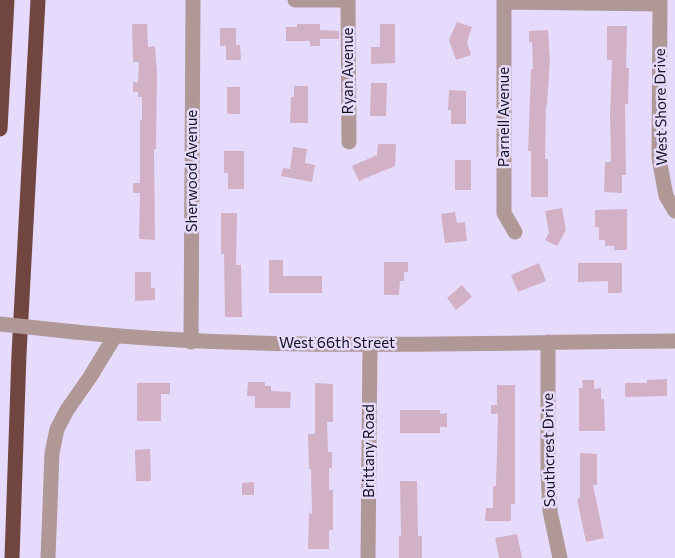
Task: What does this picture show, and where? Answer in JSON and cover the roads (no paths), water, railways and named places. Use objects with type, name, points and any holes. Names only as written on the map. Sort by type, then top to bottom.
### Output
[{"type":"highway","points":[[0,130],[7,0]]},
{"type":"highway","points":[[12,558],[19,363],[38,0]]},
{"type":"highway","points":[[37,41],[43,0]]},
{"type":"street","name":"Sherwood Avenue","points":[[191,342],[193,0]]},
{"type":"street","points":[[295,0],[348,0]]},
{"type":"street","name":"Ryan Avenue","points":[[348,0],[349,142]]},
{"type":"street","points":[[504,1],[660,2]]},
{"type":"street","name":"Parnell Avenue","points":[[504,1],[504,213],[515,232]]},
{"type":"street","name":"West Shore Drive","points":[[660,2],[659,158],[666,196],[675,211]]},
{"type":"street","name":"West 66th Street","points":[[0,324],[191,342],[370,344],[675,341]]},
{"type":"street","points":[[48,558],[52,453],[57,430],[67,410],[115,336]]},
{"type":"street","name":"Southcrest Drive","points":[[548,342],[548,471],[550,511],[560,558]]},
{"type":"street","name":"Brittany Road","points":[[368,558],[370,344]]}]
